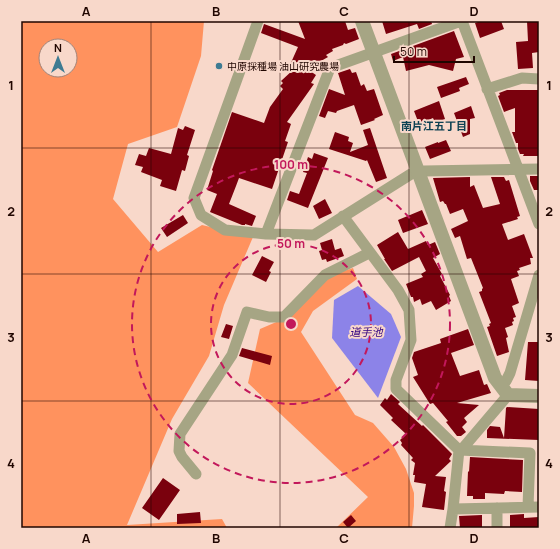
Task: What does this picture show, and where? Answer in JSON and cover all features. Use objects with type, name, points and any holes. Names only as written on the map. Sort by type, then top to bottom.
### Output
[{"type":"street","points":[[258,21],[194,198],[201,215],[224,230],[266,234],[314,235],[411,174],[424,170],[539,169]]},
{"type":"street","points":[[362,21],[495,378],[504,390],[539,396]]},
{"type":"street","points":[[266,234],[330,68],[461,21],[539,224]]},
{"type":"street","points":[[487,89],[522,78],[539,79]]},
{"type":"street","points":[[343,216],[369,253],[398,290],[410,310],[411,340],[396,380],[396,389],[459,450],[530,452],[534,507],[497,512],[453,508]]},
{"type":"street","points":[[196,474],[179,451],[180,434],[232,355],[247,312],[269,317],[284,317],[325,275],[369,253]]},
{"type":"street","points":[[459,450],[463,448],[504,390],[539,275]]},
{"type":"street","points":[[450,528],[459,450]]},
{"type":"street","points":[[497,512],[497,528]]},
{"type":"shaded area","points":[[21,21],[204,21],[201,56],[177,127],[128,144],[113,199],[158,252],[202,225],[253,237],[224,305],[209,356],[172,419],[127,525],[222,519],[227,528],[21,528]]},
{"type":"shaded area","points":[[353,268],[357,279],[313,311],[301,332],[355,415],[373,423],[394,447],[406,469],[414,493],[412,528],[336,528],[368,497],[248,383],[260,329],[288,317],[324,282],[335,274]]},
{"type":"water","name":"道手池","points":[[358,286],[391,314],[401,337],[378,398],[332,338],[334,300]]},
{"type":"building","points":[[298,21],[345,21],[348,30],[355,28],[359,39],[346,44],[344,43],[343,45],[332,49],[333,51],[326,55],[328,57],[307,69],[316,75],[311,83],[314,84],[287,122],[291,124],[285,141],[288,142],[272,189],[239,178],[229,204],[256,216],[252,226],[245,224],[242,225],[210,212],[217,194],[207,190],[213,171],[212,170],[232,112],[264,123],[270,107],[283,89],[280,86],[283,83],[281,81],[294,69],[289,67],[298,47],[261,33],[264,24],[305,39]]},
{"type":"building","points":[[382,21],[431,21],[432,24],[419,29],[417,24],[386,34]]},
{"type":"building","points":[[481,21],[501,21],[504,29],[480,38],[475,23]]},
{"type":"building","points":[[527,21],[539,21],[539,52],[532,53],[533,68],[518,69],[516,42],[528,41]]},
{"type":"building","points":[[454,31],[464,57],[456,59],[453,71],[429,65],[406,71],[403,57],[393,61],[391,54]]},
{"type":"building","points":[[350,69],[352,73],[356,72],[361,86],[364,84],[367,91],[374,89],[383,115],[374,119],[375,120],[361,125],[354,105],[337,111],[336,113],[328,111],[325,118],[319,116],[329,89],[345,95],[338,73]]},
{"type":"building","points":[[466,77],[469,84],[459,88],[460,91],[441,98],[437,87]]},
{"type":"building","points":[[507,90],[539,90],[539,156],[523,156],[524,154],[520,154],[518,143],[516,143],[512,132],[515,132],[515,108],[504,112],[498,96],[500,95],[499,93]]},
{"type":"building","points":[[439,101],[445,119],[435,123],[433,118],[419,124],[414,111]]},
{"type":"building","points":[[471,106],[475,118],[470,119],[470,134],[463,137],[454,113]]},
{"type":"building","points":[[185,126],[195,130],[187,155],[189,156],[185,171],[182,170],[176,191],[160,186],[162,180],[141,172],[143,167],[135,165],[139,154],[146,156],[149,148],[171,154],[178,128],[183,130]]},
{"type":"building","points":[[370,128],[387,178],[376,182],[367,160],[366,161],[329,149],[335,132],[349,137],[348,141],[353,143],[350,152],[368,145],[363,130]]},
{"type":"building","points":[[446,140],[451,151],[430,159],[425,147]]},
{"type":"building","points":[[314,153],[328,158],[308,208],[287,200],[290,191],[299,194],[307,173],[303,172],[308,157],[312,159]]},
{"type":"building","points":[[530,176],[539,176],[539,190],[534,190],[530,181]]},
{"type":"building","points":[[470,177],[470,187],[474,185],[483,208],[500,204],[491,177],[504,177],[506,181],[509,180],[520,216],[517,217],[518,219],[502,224],[508,240],[524,234],[533,258],[530,258],[531,264],[519,268],[520,270],[517,271],[519,276],[511,279],[519,303],[512,306],[516,317],[513,318],[513,325],[505,328],[508,337],[506,338],[509,352],[497,356],[487,327],[490,326],[489,324],[491,323],[479,292],[482,291],[483,288],[471,258],[467,259],[460,236],[455,238],[451,229],[468,221],[463,209],[450,214],[446,204],[443,201],[440,202],[433,178]]},
{"type":"building","points":[[325,199],[332,213],[319,219],[313,206]]},
{"type":"building","points":[[422,210],[428,224],[403,233],[398,220]]},
{"type":"building","points":[[183,215],[188,223],[167,237],[161,228]]},
{"type":"building","points":[[398,232],[408,249],[426,241],[428,245],[435,242],[440,254],[433,258],[442,274],[440,276],[450,295],[451,301],[436,310],[431,301],[422,305],[420,299],[414,302],[406,284],[423,277],[421,274],[426,271],[419,257],[392,271],[377,245]]},
{"type":"building","points":[[332,239],[335,250],[341,248],[344,256],[327,262],[326,259],[322,260],[319,251],[322,250],[320,243]]},
{"type":"building","points":[[262,256],[274,262],[269,271],[271,272],[266,282],[252,275]]},
{"type":"building","points":[[226,324],[233,326],[229,339],[221,337]]},
{"type":"building","points":[[468,329],[474,345],[451,353],[460,376],[479,370],[484,385],[487,384],[491,393],[457,403],[479,405],[464,418],[467,422],[462,427],[466,432],[461,436],[457,436],[446,422],[448,421],[433,403],[430,404],[413,377],[418,375],[412,358],[414,352],[441,343],[440,339]]},
{"type":"building","points":[[528,342],[539,342],[539,381],[525,380]]},
{"type":"building","points":[[242,348],[272,356],[270,365],[239,356]]},
{"type":"building","points":[[391,394],[400,402],[398,404],[422,426],[423,425],[452,454],[449,459],[451,461],[435,476],[446,477],[444,510],[422,507],[426,484],[414,482],[415,475],[413,475],[415,463],[411,460],[413,458],[401,445],[402,443],[400,440],[406,434],[391,420],[393,418],[380,405],[385,398],[387,400]]},
{"type":"building","points":[[507,407],[539,409],[539,440],[487,438],[487,430],[490,426],[500,427],[504,438]]},
{"type":"building","points":[[470,457],[523,460],[522,492],[505,491],[504,494],[485,493],[485,499],[473,499],[473,496],[467,496]]},
{"type":"building","points":[[163,478],[180,490],[159,520],[142,508]]},
{"type":"building","points":[[200,512],[201,523],[177,524],[177,514]]},
{"type":"building","points":[[524,514],[524,518],[539,517],[539,528],[510,527],[510,515]]},
{"type":"building","points":[[351,515],[356,521],[348,528],[343,522]]},
{"type":"building","points":[[482,515],[482,528],[460,528],[459,516]]},
{"type":"place","name":"中原採種場 油山研究農場","points":[[219,66]]},
{"type":"district","name":"南片江五丁目","points":[[434,126]]}]
